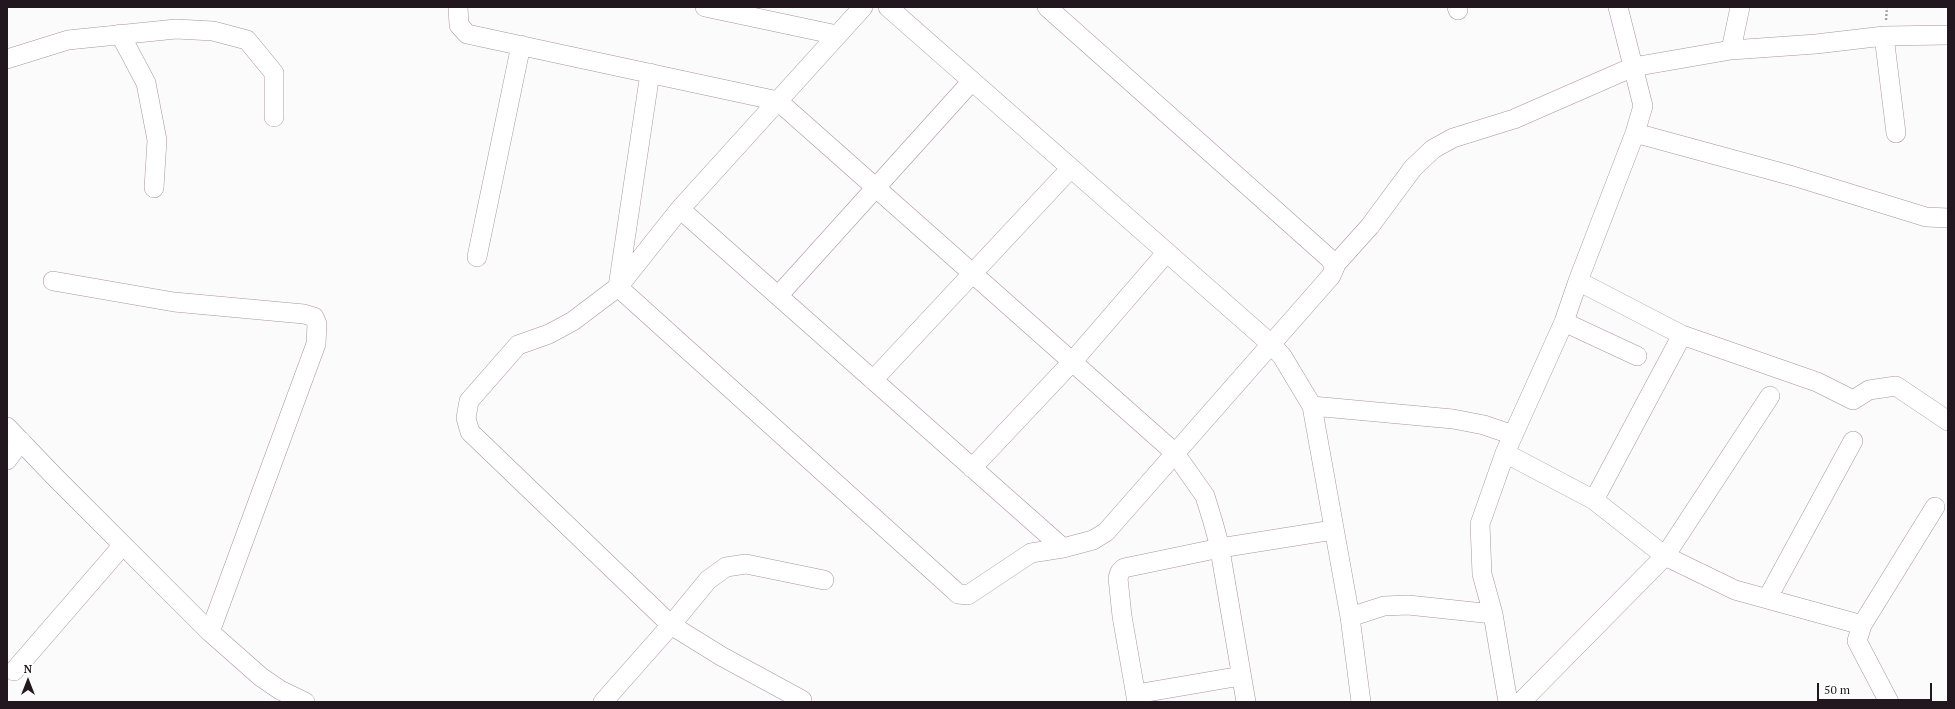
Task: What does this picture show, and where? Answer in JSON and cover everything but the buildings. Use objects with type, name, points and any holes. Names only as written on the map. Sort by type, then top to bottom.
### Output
[{"type":"street","points":[[458,7],[458,25],[467,34],[778,101],[1174,452],[1205,496],[1220,548],[1246,702]]},
{"type":"street","points":[[705,7],[837,35]]},
{"type":"street","points":[[802,700],[721,656],[671,625],[470,432],[466,418],[469,401],[518,345],[548,334],[573,321],[618,287],[680,209],[863,7]]},
{"type":"street","points":[[888,7],[1271,344],[1292,371],[1312,406],[1333,530],[1350,617],[1361,702]]},
{"type":"street","points":[[1508,702],[1493,614],[1482,574],[1480,524],[1505,454],[1564,322],[1578,281],[1635,133],[1642,106],[1618,7]]},
{"type":"street","points":[[1731,50],[1740,7]]},
{"type":"street","points":[[1058,10],[1335,265]]},
{"type":"street","points":[[7,59],[68,40],[176,29],[213,31],[247,40],[274,73],[274,117]]},
{"type":"street","points":[[120,34],[146,83],[157,140],[154,188]]},
{"type":"street","points":[[618,287],[958,594],[963,596],[973,593],[1031,553],[1063,548],[1093,540],[1106,532],[1174,452],[1334,272],[1335,265],[1370,226],[1413,168],[1432,149],[1453,138],[1514,119],[1633,67],[1731,50],[1816,44],[1884,36],[1948,35]]},
{"type":"street","points":[[1884,36],[1896,133]]},
{"type":"street","points":[[477,257],[521,46]]},
{"type":"street","points":[[618,287],[650,73]]},
{"type":"street","points":[[778,296],[972,80]]},
{"type":"street","points":[[1635,133],[1793,176],[1926,218],[1948,218]]},
{"type":"street","points":[[873,380],[1071,168]]},
{"type":"street","points":[[680,209],[1063,548]]},
{"type":"street","points":[[972,468],[1072,362],[1167,252]]},
{"type":"street","points":[[53,281],[174,302],[304,314],[314,317],[318,331],[316,344],[210,632]]},
{"type":"street","points":[[1578,281],[1682,335],[1817,382],[1853,400],[1868,390],[1896,386],[1948,421]]},
{"type":"street","points":[[1564,322],[1636,356]]},
{"type":"street","points":[[1594,500],[1682,335]]},
{"type":"street","points":[[1521,702],[1666,556],[1770,396]]},
{"type":"street","points":[[1312,406],[1453,419],[1484,425],[1513,435]]},
{"type":"street","points":[[7,427],[210,632],[261,677],[277,696],[305,702]]},
{"type":"street","points":[[7,460],[21,441]]},
{"type":"street","points":[[1767,599],[1853,441]]},
{"type":"street","points":[[1505,454],[1594,500],[1666,556],[1735,590],[1862,626]]},
{"type":"street","points":[[1889,702],[1857,642],[1862,626],[1935,507]]},
{"type":"street","points":[[1241,676],[1136,698],[1122,616],[1118,578],[1120,572],[1131,565],[1220,548],[1333,530]]},
{"type":"street","points":[[14,671],[123,545]]},
{"type":"street","points":[[603,702],[671,625],[708,580],[726,567],[746,564],[824,580]]},
{"type":"street","points":[[1350,617],[1384,606],[1408,605],[1493,614]]}]
